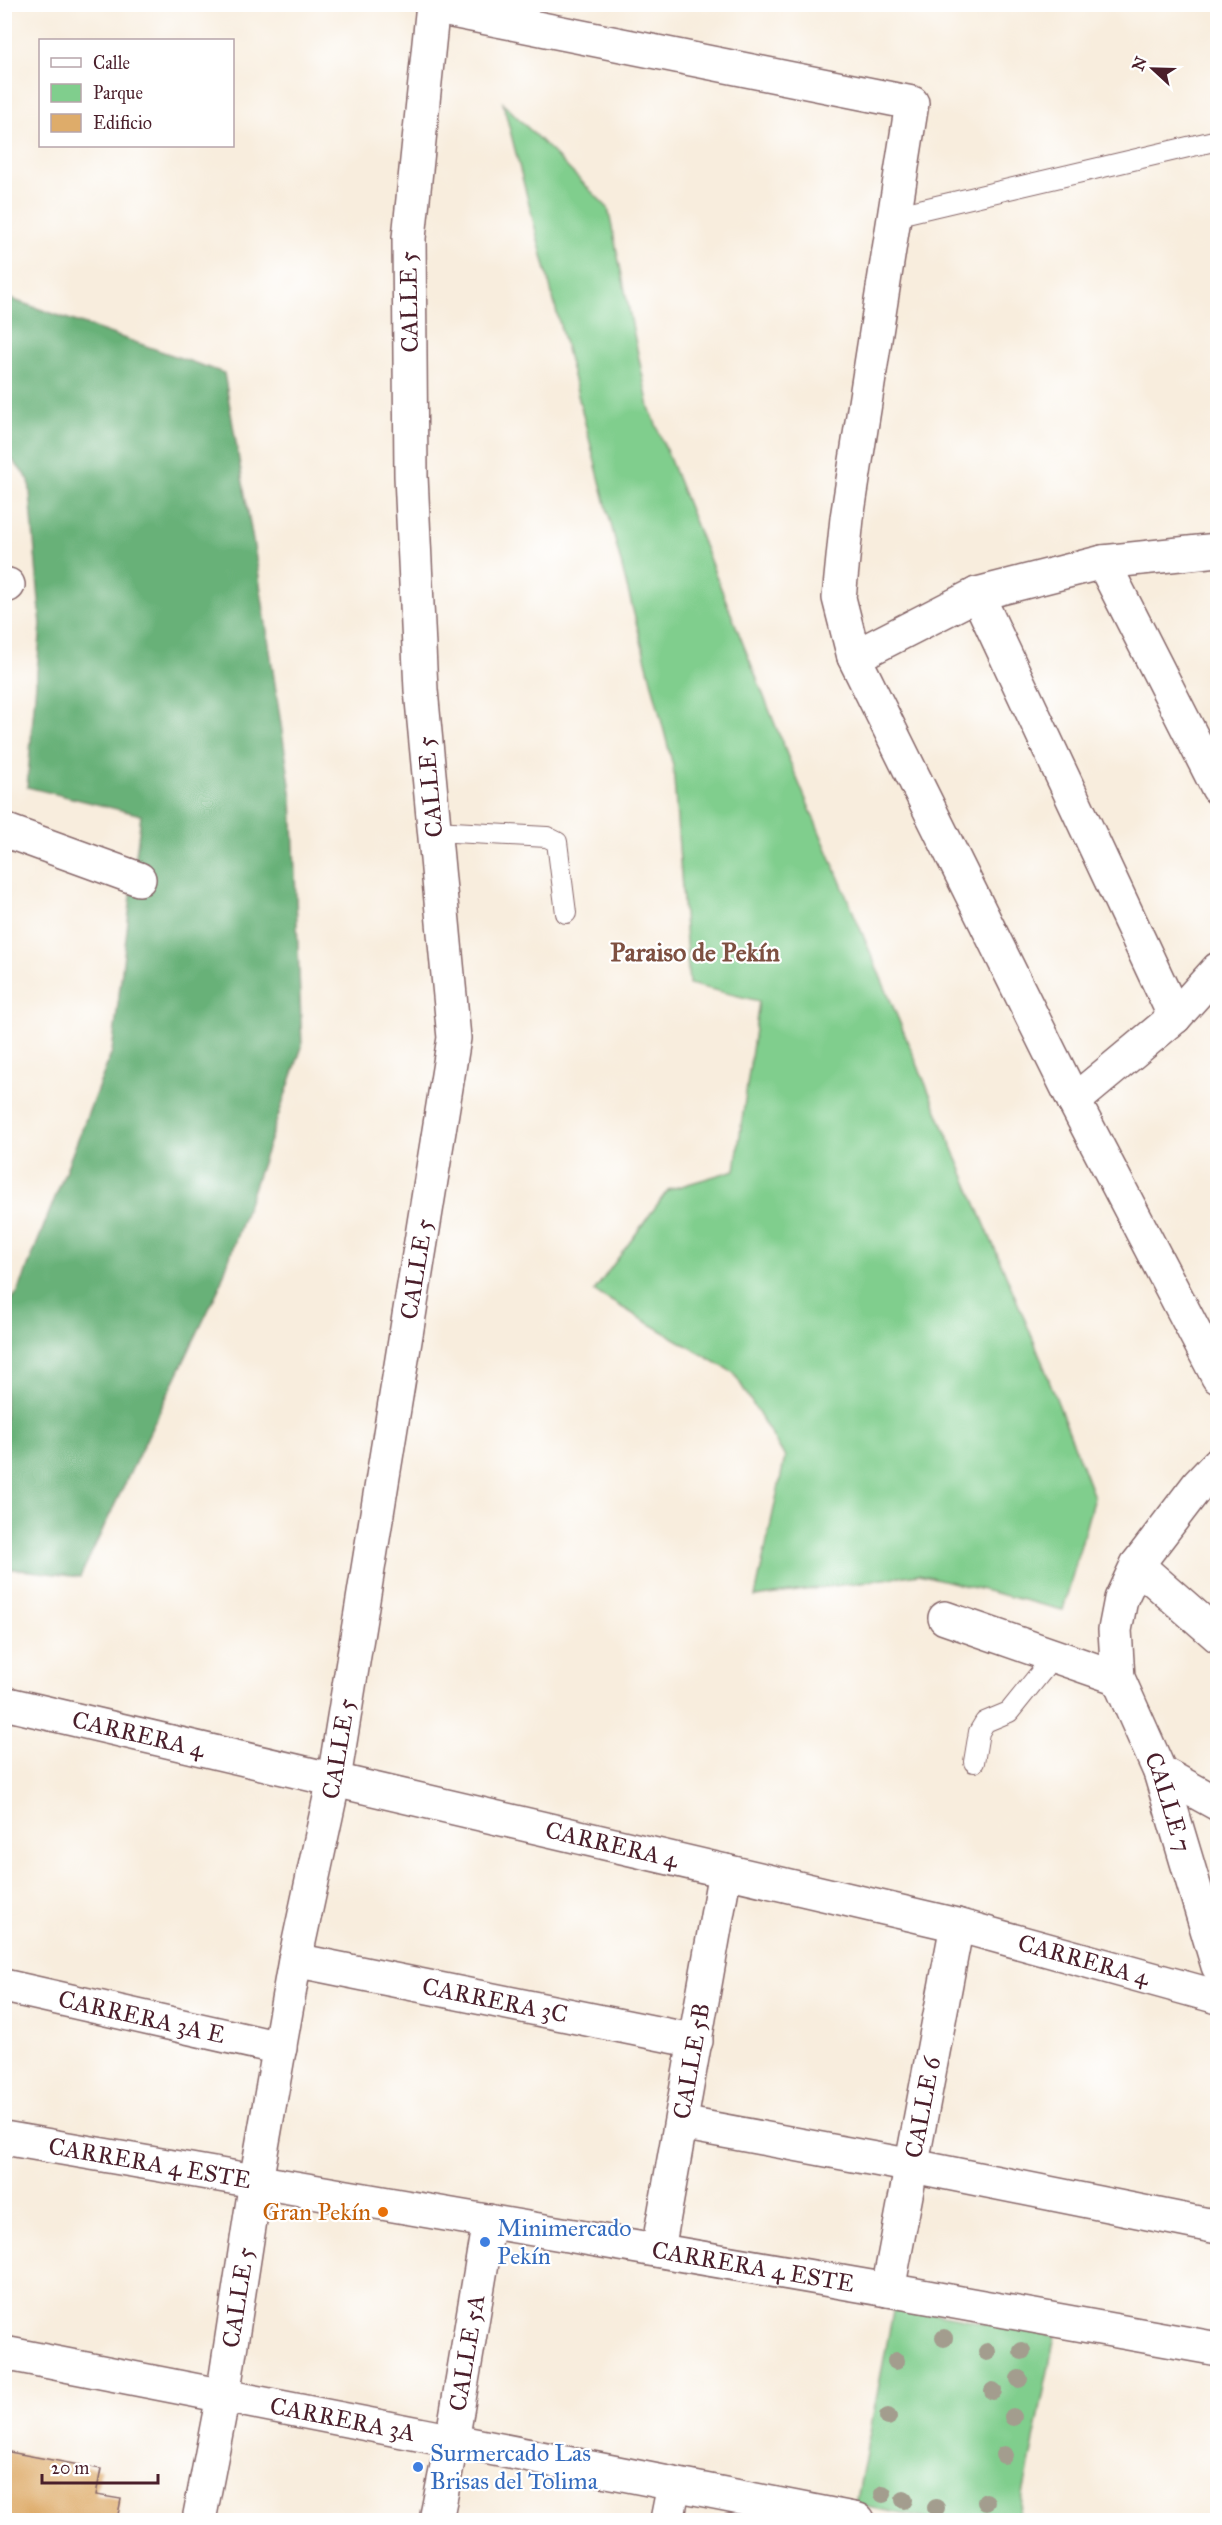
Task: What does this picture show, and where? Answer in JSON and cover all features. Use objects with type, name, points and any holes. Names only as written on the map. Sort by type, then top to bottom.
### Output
[{"type":"street","points":[[433,6],[912,103],[847,518],[839,598],[854,657],[1074,1101],[1218,1377]]},
{"type":"street","name":"CALLE 5","points":[[199,2520],[224,2396],[256,2181],[295,1960],[334,1779],[454,1038],[421,690],[411,476],[409,238],[433,6]]},
{"type":"street","points":[[854,657],[977,594],[1103,562],[1218,550]]},
{"type":"street","points":[[1103,562],[1218,788]]},
{"type":"street","points":[[977,594],[1175,1017]]},
{"type":"street","points":[[4,830],[139,879]]},
{"type":"street","points":[[1074,1101],[1175,1017],[1218,969]]},
{"type":"street","points":[[945,1618],[1118,1678],[1115,1630],[1121,1599],[1137,1564],[1198,1485],[1218,1464]]},
{"type":"street","points":[[1137,1564],[1218,1636]]},
{"type":"street","name":"CALLE 7","points":[[1118,1678],[1160,1772],[1218,1966]]},
{"type":"street","name":"CARRERA 4","points":[[4,1703],[957,1925],[1218,1997]]},
{"type":"street","points":[[1160,1772],[1218,1804]]},
{"type":"street","name":"CALLE 5B","points":[[658,2250],[725,1871]]},
{"type":"street","name":"CALLE 6","points":[[888,2290],[957,1925]]},
{"type":"street","name":"CARRERA 3C","points":[[295,1960],[696,2041]]},
{"type":"street","name":"CARRERA 3A E","points":[[4,1986],[280,2048]]},
{"type":"street","points":[[681,2123],[913,2166],[1218,2227]]},
{"type":"street","name":"CARRERA 4 ESTE","points":[[4,2138],[1218,2349]]},
{"type":"street","name":"CALLE 5A","points":[[436,2520],[452,2441],[489,2221]]},
{"type":"street","name":"CARRERA 3A","points":[[4,2353],[858,2520]]},
{"type":"street","points":[[667,2520],[674,2485]]},
{"type":"lane","points":[[894,216],[1218,140]]},
{"type":"lane","points":[[435,831],[547,837],[557,842],[566,913]]},
{"type":"lane","points":[[974,1762],[979,1732],[985,1722],[1009,1712],[1055,1655]]},
{"type":"green space","points":[[503,103],[608,208],[649,407],[788,757],[1038,1351],[1094,1497],[1063,1610],[919,1574],[755,1597],[785,1457],[734,1373],[594,1291],[668,1190],[735,1170],[759,1001],[689,984],[673,766]]},
{"type":"green space","points":[[5,297],[224,373],[257,564],[292,798],[302,1047],[219,1288],[80,1577],[5,1568],[5,1307],[18,1292],[112,1052],[141,815],[27,787],[41,625],[29,480],[5,451]]},
{"type":"green space","points":[[894,2306],[1055,2336],[1018,2520],[933,2520],[856,2505]]},
{"type":"building","points":[[4,2451],[101,2469],[96,2495],[121,2499],[117,2520],[4,2520]]},
{"type":"place","name":"Gran Pekín","points":[[383,2212]]},
{"type":"place","name":"Minimercado Pekín","points":[[485,2242]]},
{"type":"place","name":"Surmercado Las Brisas del Tolima","points":[[418,2467]]},
{"type":"district","name":"Paraiso de Pekín","points":[[695,952]]}]
